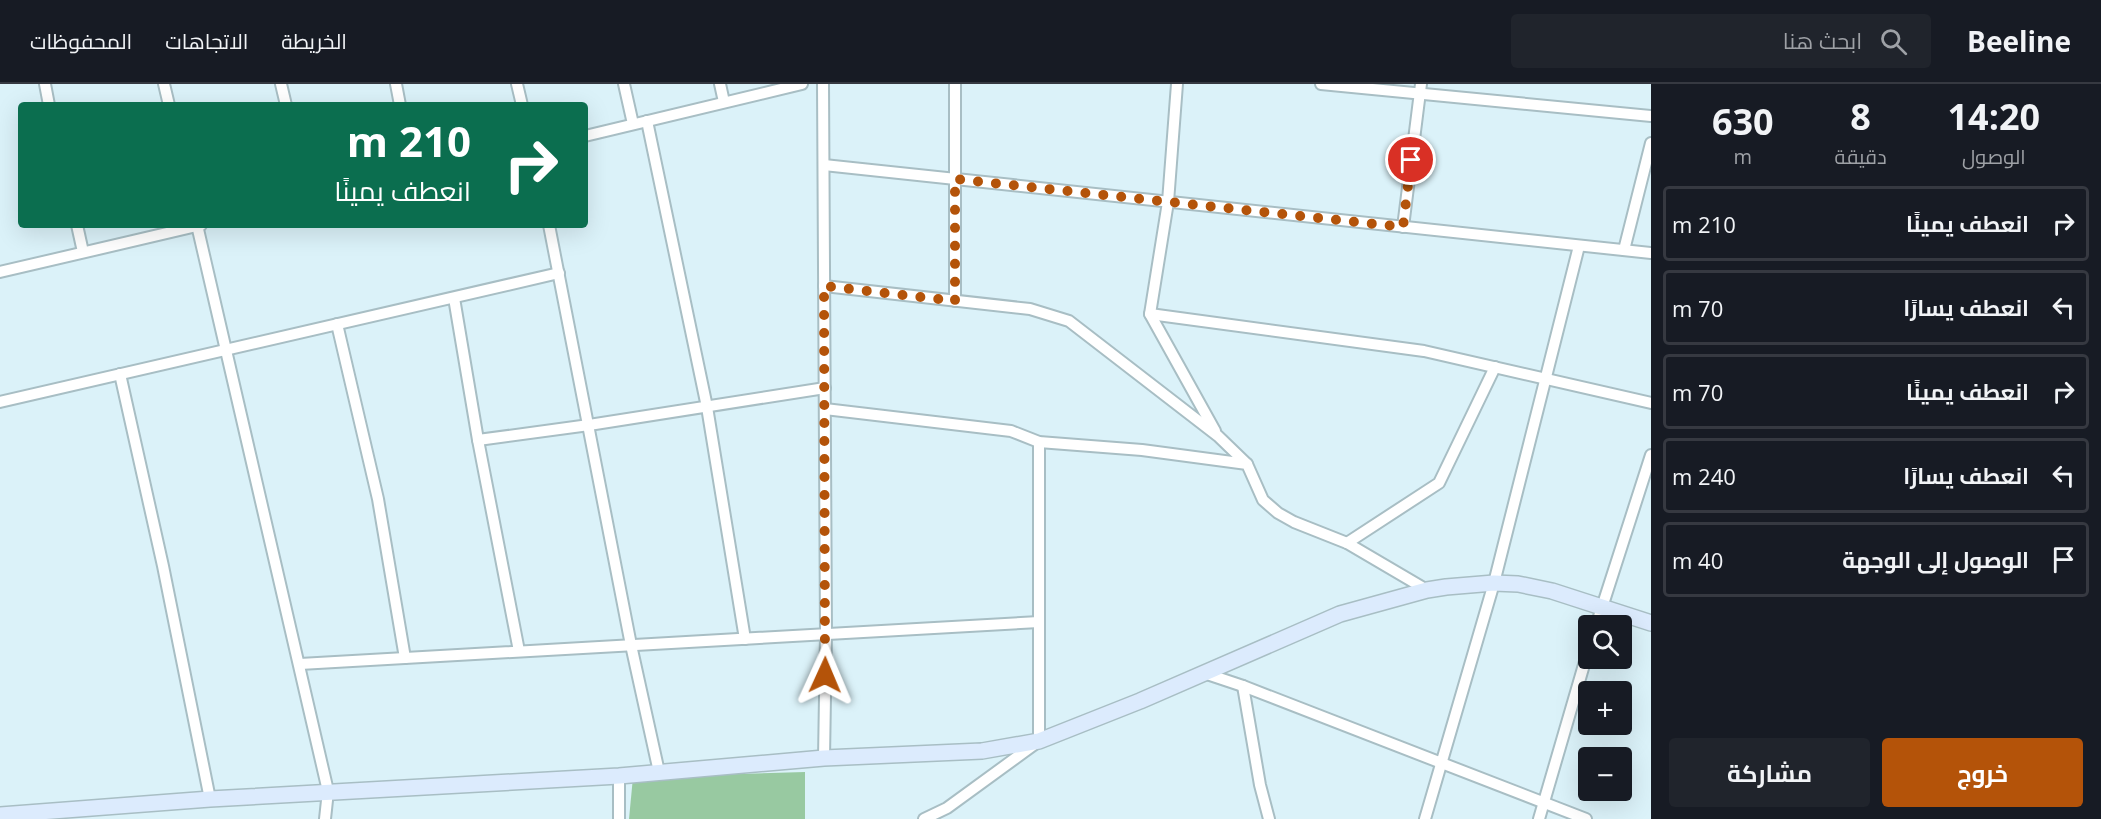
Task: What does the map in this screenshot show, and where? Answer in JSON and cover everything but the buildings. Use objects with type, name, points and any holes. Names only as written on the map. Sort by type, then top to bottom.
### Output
[{"type":"main road","points":[[0,814],[124,813],[210,799],[619,776],[824,758],[982,751],[1039,741],[1140,701],[1340,614],[1427,590],[1494,583],[1530,586],[1602,606],[1651,624]]},
{"type":"street","points":[[45,84],[48,102]]},
{"type":"street","points":[[164,84],[168,102]]},
{"type":"street","points":[[281,84],[285,102]]},
{"type":"street","points":[[396,84],[399,102]]},
{"type":"street","points":[[517,84],[521,102]]},
{"type":"street","points":[[624,84],[633,124]]},
{"type":"street","points":[[720,84],[724,102]]},
{"type":"street","points":[[588,135],[802,84]]},
{"type":"street","points":[[823,84],[826,634],[824,758]]},
{"type":"street","points":[[955,84],[955,301]]},
{"type":"street","points":[[1177,84],[1168,202],[1150,314],[1218,436]]},
{"type":"street","points":[[1321,84],[1420,88],[1651,116]]},
{"type":"street","points":[[1403,227],[1420,88]]},
{"type":"street","points":[[647,121],[707,407],[745,639]]},
{"type":"street","points":[[1624,250],[1651,142]]},
{"type":"street","points":[[824,165],[1651,253]]},
{"type":"street","points":[[78,228],[83,252]]},
{"type":"street","points":[[0,272],[186,228]]},
{"type":"street","points":[[200,228],[328,791],[325,819]]},
{"type":"street","points":[[550,228],[658,772]]},
{"type":"street","points":[[1425,819],[1494,583],[1579,246]]},
{"type":"street","points":[[0,402],[560,273]]},
{"type":"street","points":[[824,286],[1030,309],[1069,321],[1218,436],[1247,464],[1263,500],[1278,513],[1294,522],[1347,543],[1427,590]]},
{"type":"street","points":[[454,298],[478,440],[519,651]]},
{"type":"street","points":[[1150,314],[1424,351],[1651,403]]},
{"type":"street","points":[[337,324],[378,499],[405,658]]},
{"type":"street","points":[[1347,543],[1439,483],[1495,367]]},
{"type":"street","points":[[120,374],[163,566],[210,799]]},
{"type":"street","points":[[478,440],[825,388]]},
{"type":"street","points":[[825,409],[1011,431],[1039,442],[1142,450],[1247,464]]},
{"type":"street","points":[[924,819],[947,808],[1039,741],[1039,442]]},
{"type":"street","points":[[1599,615],[1651,455]]},
{"type":"street","points":[[300,664],[1039,622]]},
{"type":"street","points":[[1539,819],[1583,669]]},
{"type":"street","points":[[1204,673],[1586,819]]},
{"type":"street","points":[[1243,686],[1260,785],[1269,819]]},
{"type":"street","points":[[619,776],[619,819]]},
{"type":"green space","points":[[805,772],[805,819],[629,819],[633,777]]},
{"type":"route","points":[[825,675],[824,286],[955,301],[955,179],[1403,227],[1411,160]]}]
